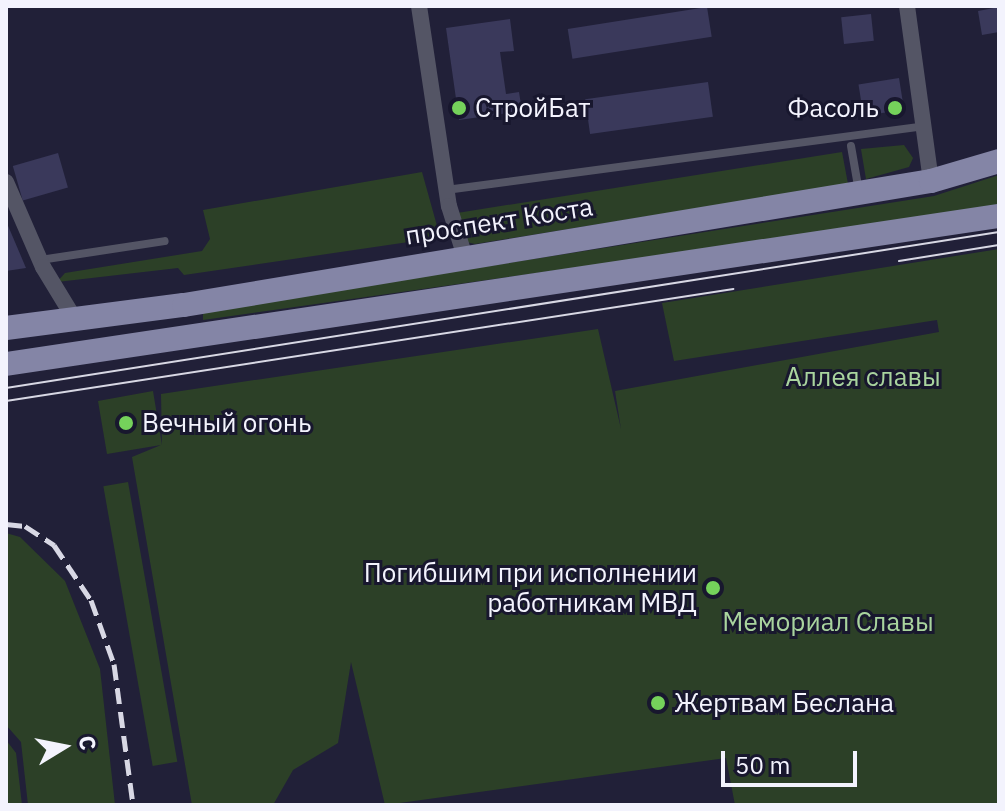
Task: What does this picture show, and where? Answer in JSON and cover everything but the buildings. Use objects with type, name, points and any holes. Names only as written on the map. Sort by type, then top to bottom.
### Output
[{"type":"main road","name":"проспект Коста","points":[[6,328],[117,313],[464,254],[931,181],[999,161]]},
{"type":"main road","points":[[6,364],[999,216]]},
{"type":"main road","points":[[117,313],[122,349]]},
{"type":"street","points":[[419,6],[446,190],[464,254]]},
{"type":"street","points":[[907,6],[931,181]]},
{"type":"street","points":[[6,182],[40,261],[74,318]]},
{"type":"lane","points":[[446,190],[924,126]]},
{"type":"lane","points":[[851,146],[859,192]]},
{"type":"lane","points":[[40,261],[165,241]]},
{"type":"green space","points":[[904,145],[913,158],[909,167],[866,179],[861,149]]},
{"type":"green space","points":[[842,152],[848,184],[475,244],[466,242],[457,213]]},
{"type":"green space","points":[[422,172],[439,233],[429,239],[184,275],[178,268],[57,282],[65,273],[202,251],[210,239],[203,210]]},
{"type":"green space","points":[[999,175],[999,208],[203,320],[203,311],[934,196]]},
{"type":"green space","points":[[999,249],[999,805],[735,805],[726,758],[385,805],[351,662],[338,743],[293,770],[273,805],[192,805],[132,457],[161,445],[107,454],[98,401],[153,391],[162,445],[161,394],[598,329],[621,429],[615,391],[939,332],[937,320],[674,361],[662,303]]},
{"type":"green space","points":[[128,482],[177,762],[153,766],[103,486]]},
{"type":"green space","points":[[6,533],[20,537],[65,581],[100,669],[115,805],[28,805],[21,742],[6,725]]},
{"type":"green space","points":[[6,740],[16,753],[22,805],[6,805]]},
{"type":"tram line","points":[[6,388],[999,232]]},
{"type":"tram line","points":[[899,261],[999,245]]},
{"type":"tram line","points":[[6,401],[733,289]]},
{"type":"railway","points":[[6,524],[25,526],[54,545],[91,600],[114,664],[133,805]]},
{"type":"place","name":"СтройБат","points":[[459,108]]},
{"type":"place","name":"Фасоль","points":[[895,108]]},
{"type":"place","name":"Вечный огонь","points":[[126,423]]},
{"type":"place","name":"Погибшим при исполнении работникам МВД","points":[[713,588]]},
{"type":"place","name":"Жертвам Беслана","points":[[658,703]]},
{"type":"park label","name":"Аллея славы","points":[[863,377]]},
{"type":"park label","name":"Мемориал Славы","points":[[828,622]]}]
